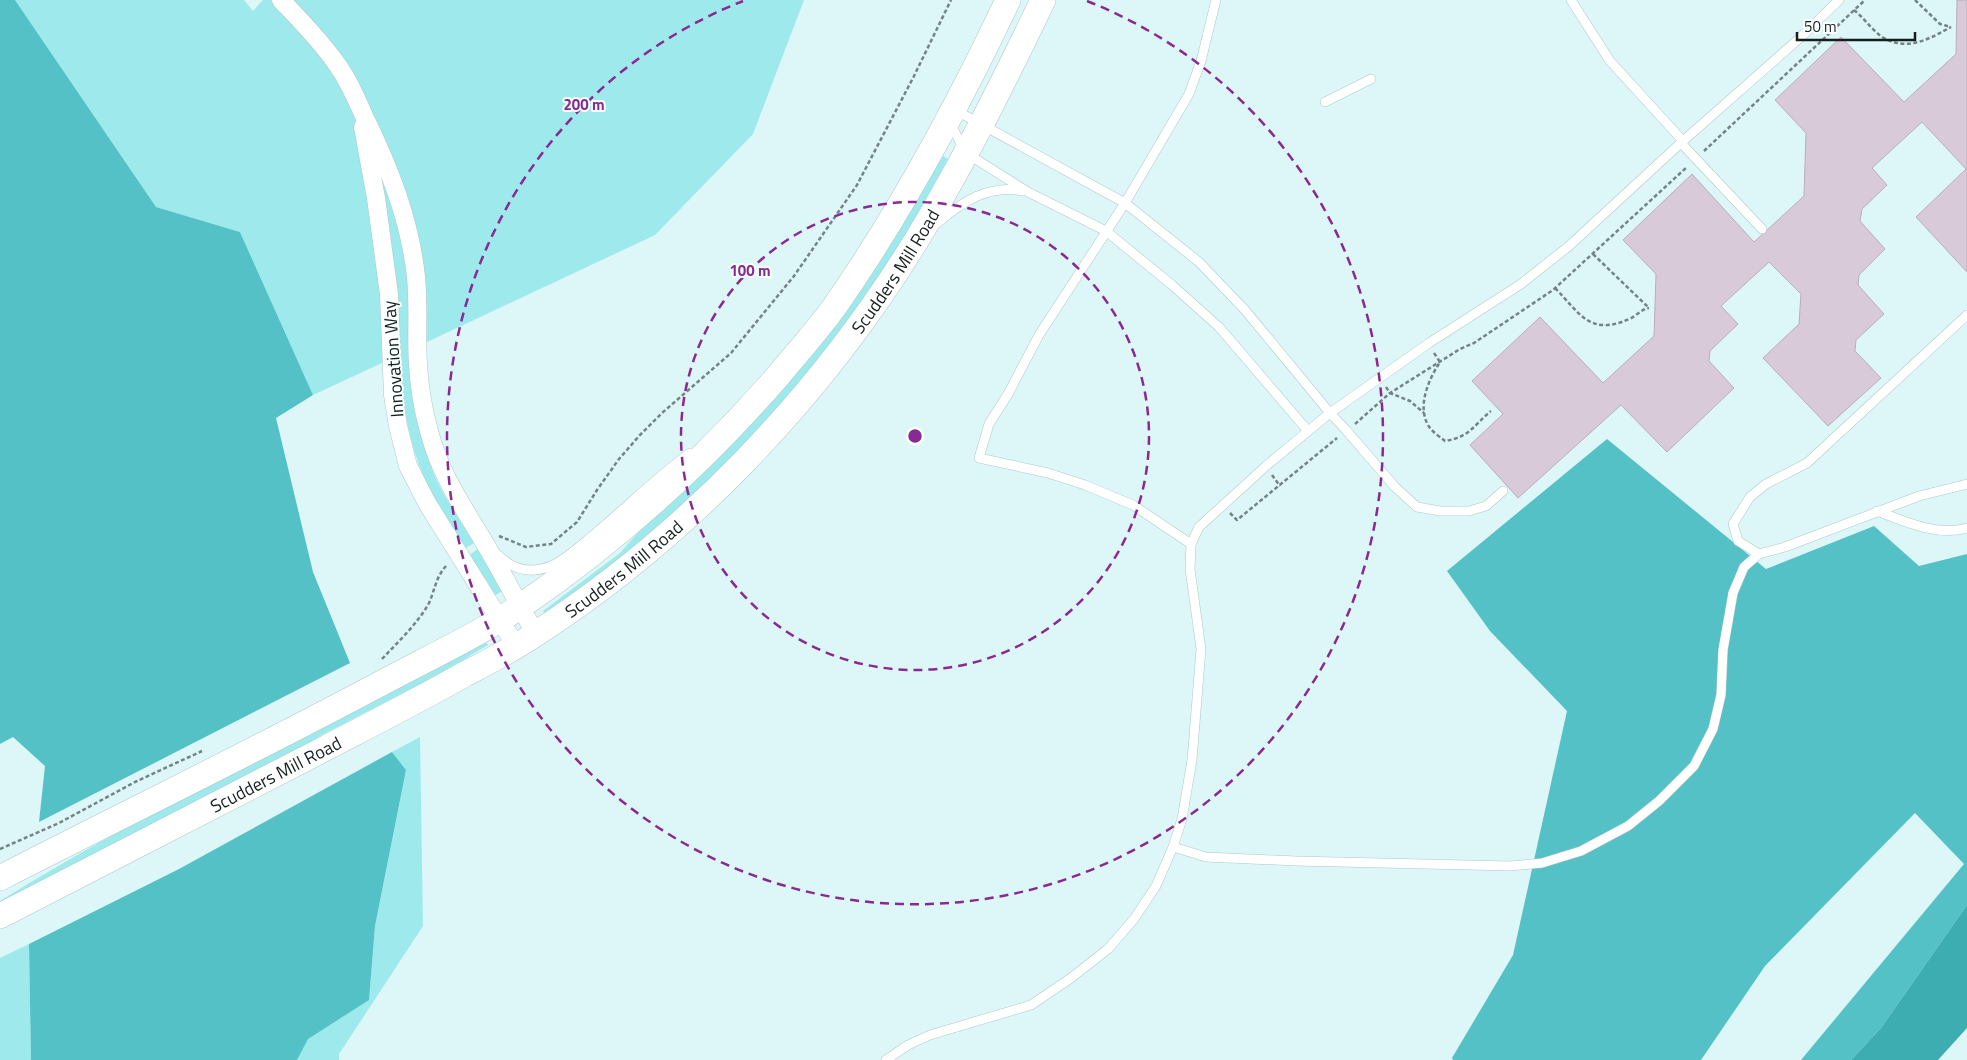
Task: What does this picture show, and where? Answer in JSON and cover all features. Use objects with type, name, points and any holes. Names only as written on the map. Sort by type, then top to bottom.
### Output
[{"type":"main road","name":"Scudders Mill Road","points":[[0,878],[330,711],[509,613],[574,568],[620,532],[672,486],[721,438],[758,398],[834,308],[901,204],[951,114],[1008,0]]},
{"type":"main road","name":"Scudders Mill Road","points":[[0,916],[409,705],[526,640],[627,568],[699,505],[751,454],[832,361],[883,291],[916,241],[966,154],[1042,0]]},
{"type":"street","name":"Innovation Way","points":[[281,0],[308,28],[336,62],[348,82],[382,153],[406,220],[414,260],[417,298],[418,364],[429,432],[442,469],[461,506],[483,541],[509,613]]},
{"type":"street","name":"Innovation Way","points":[[359,105],[376,198],[389,294],[393,395],[398,426],[408,466],[426,503],[458,557],[509,613]]},
{"type":"street","points":[[385,263],[414,260]]},
{"type":"street","points":[[509,613],[526,640]]},
{"type":"street","points":[[509,613],[526,640]]},
{"type":"lane","points":[[1191,544],[1133,505],[1085,485],[1048,473],[979,458],[989,424],[1008,394],[1039,336],[1125,203],[1189,94],[1203,52],[1216,0]]},
{"type":"lane","points":[[1571,0],[1610,61],[1762,229]]},
{"type":"lane","points":[[886,1060],[908,1045],[930,1035],[1031,1005],[1071,978],[1108,949],[1134,919],[1156,886],[1173,847],[1182,819],[1192,760],[1201,649],[1190,569],[1191,544],[1205,521],[1252,478],[1330,414],[1429,344],[1521,284],[1569,246],[1682,142],[1802,36],[1839,0]]},
{"type":"lane","points":[[1324,102],[1371,79]]},
{"type":"lane","points":[[951,114],[981,125],[1125,203],[1199,262],[1245,310],[1330,414],[1395,487],[1417,507],[1440,511],[1469,511],[1486,506],[1504,491]]},
{"type":"lane","points":[[951,114],[966,154],[1028,192],[1106,231],[1172,284],[1218,327],[1308,431]]},
{"type":"lane","points":[[916,241],[952,211],[970,199],[996,190],[1012,188],[1028,192]]},
{"type":"lane","points":[[1758,554],[1738,541],[1732,524],[1750,497],[1766,484],[1807,463],[1967,315]]},
{"type":"lane","points":[[483,541],[512,566],[530,570],[552,566],[591,537],[694,450],[721,438]]},
{"type":"lane","points":[[1173,847],[1206,857],[1510,866],[1542,863],[1581,851],[1628,826],[1659,801],[1694,766],[1713,729],[1721,695],[1723,650],[1733,593],[1744,568],[1758,554],[1785,547],[1919,496],[1967,484]]},
{"type":"lane","points":[[1877,511],[1906,522],[1936,529],[1962,530],[1967,528]]},
{"type":"path","points":[[483,541],[493,535],[526,547],[551,544],[578,522],[608,475],[640,435],[662,413],[731,353],[794,276],[857,185],[914,76],[950,0]]},
{"type":"path","points":[[1854,10],[1882,37],[1897,44],[1924,42],[1951,27],[1940,24],[1916,0]]},
{"type":"path","points":[[1555,288],[1578,314],[1595,324],[1612,325],[1631,318],[1643,309],[1649,308],[1593,254]]},
{"type":"path","points":[[1440,362],[1426,387],[1424,413],[1428,426],[1446,441],[1455,439],[1478,425],[1491,411]]},
{"type":"path","points":[[1390,393],[1410,401],[1424,413]]},
{"type":"path","points":[[379,662],[403,637],[428,604],[438,575],[458,557]]},
{"type":"path","points":[[0,849],[59,823],[135,782],[204,751]]},
{"type":"shaded area","points":[[0,0],[15,0],[156,207],[240,232],[313,395],[276,418],[313,572],[350,663],[39,822],[45,766],[13,737],[0,744]]},
{"type":"shaded area","points":[[15,0],[244,0],[253,11],[263,0],[804,0],[753,134],[655,235],[410,350],[415,404],[422,440],[442,491],[474,543],[464,549],[434,498],[419,465],[405,410],[399,355],[313,395],[240,232],[156,207]]},
{"type":"shaded area","points":[[943,156],[948,159],[871,297],[761,433],[662,526],[546,616],[543,611],[620,553],[880,259]]},
{"type":"shaded area","points":[[1607,439],[1766,569],[1874,526],[1919,566],[1967,554],[1967,905],[1881,1028],[1851,1060],[1801,1060],[1964,864],[1915,813],[1765,966],[1701,1060],[1453,1060],[1452,1058],[1513,955],[1567,711],[1490,631],[1447,571]]},
{"type":"shaded area","points":[[478,549],[502,586],[502,591],[496,595],[492,593],[468,556]]},
{"type":"shaded area","points":[[484,640],[488,645],[436,676],[320,736],[263,773],[0,906],[0,901],[179,799]]},
{"type":"shaded area","points":[[420,737],[423,926],[339,1054],[339,1060],[297,1060],[307,1039],[369,1000],[375,926],[406,770],[392,752]]},
{"type":"shaded area","points":[[392,752],[406,770],[375,926],[369,1000],[308,1039],[297,1060],[31,1060],[29,944],[179,869]]},
{"type":"shaded area","points":[[1967,905],[1967,1028],[1938,1060],[1851,1060],[1881,1028]]},
{"type":"shaded area","points":[[29,944],[31,1060],[0,1060],[0,958]]},
{"type":"building","points":[[1957,0],[1967,0],[1967,272],[1916,217],[1966,169],[1922,122],[1872,168],[1887,185],[1862,209],[1860,221],[1885,249],[1859,275],[1858,285],[1884,314],[1856,340],[1855,351],[1881,378],[1828,426],[1763,358],[1799,324],[1801,294],[1769,262],[1721,306],[1738,324],[1710,351],[1709,361],[1734,388],[1667,452],[1621,405],[1518,498],[1470,445],[1503,414],[1472,381],[1540,317],[1603,383],[1654,336],[1656,274],[1623,240],[1692,174],[1754,242],[1804,196],[1806,133],[1775,100],[1841,37],[1904,102],[1956,54]]}]
